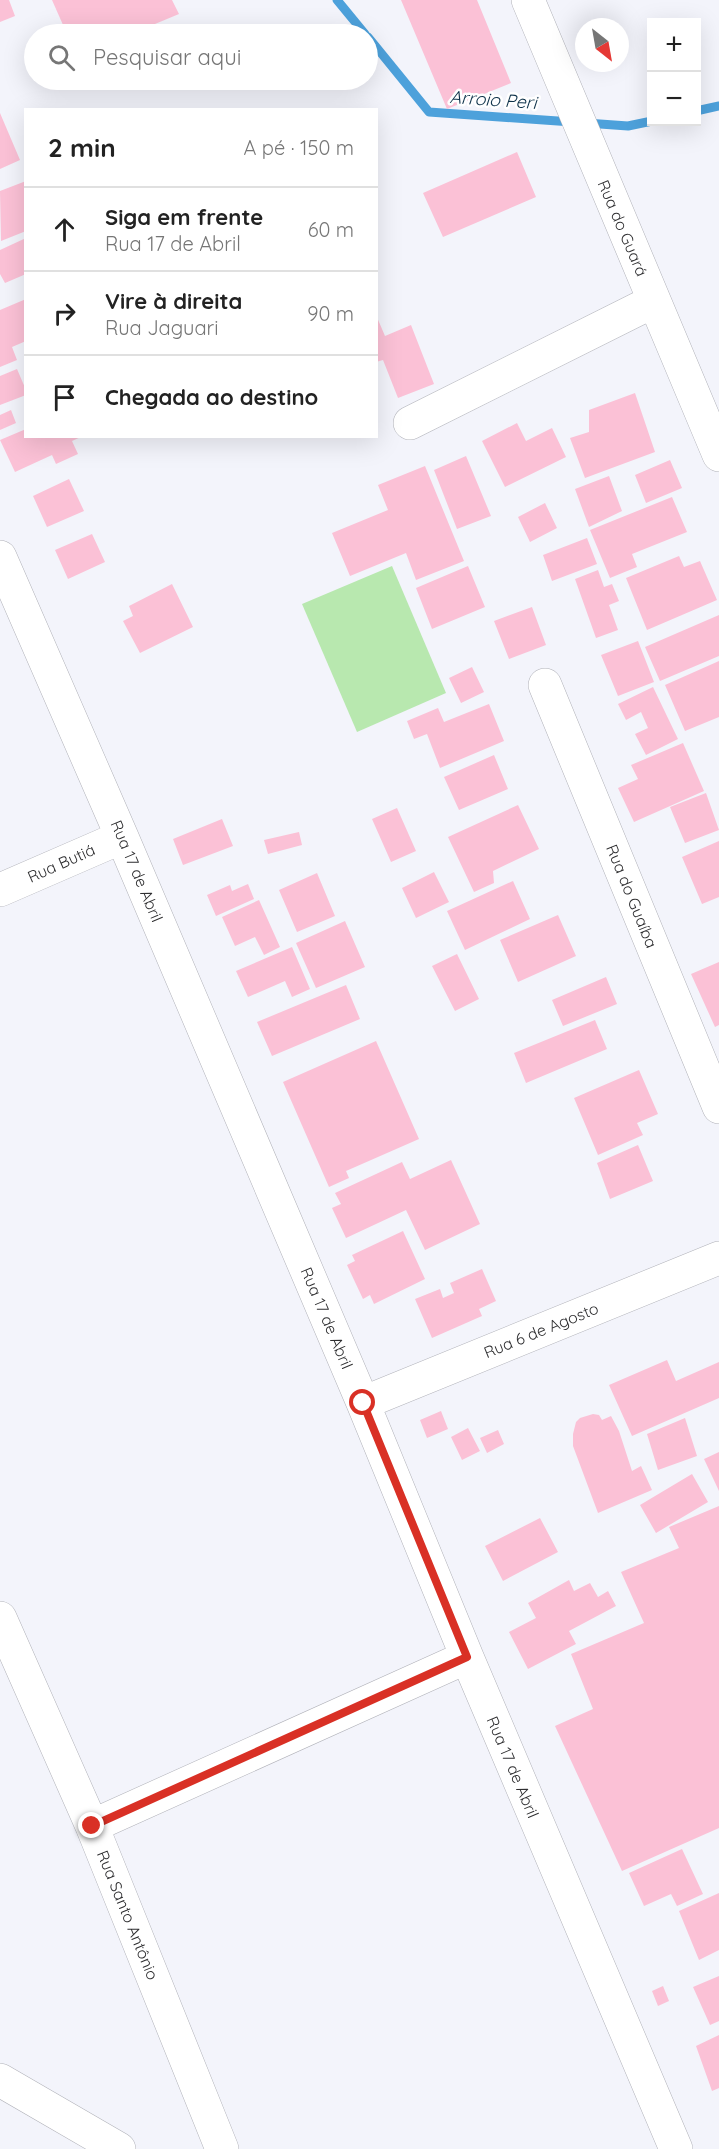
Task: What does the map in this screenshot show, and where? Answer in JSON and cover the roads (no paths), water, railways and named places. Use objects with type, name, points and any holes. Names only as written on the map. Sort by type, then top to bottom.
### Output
[{"type":"street","name":"Rua do Guará","points":[[528,0],[719,455]]},
{"type":"street","points":[[410,423],[654,301]]},
{"type":"street","name":"Rua 17 de Abril","points":[[0,557],[363,1403],[467,1657],[676,2149]]},
{"type":"street","name":"Rua do Guaíba","points":[[545,685],[719,1107]]},
{"type":"street","name":"Rua Butiá","points":[[0,890],[122,837]]},
{"type":"street","name":"Rua 6 de Agosto","points":[[363,1403],[719,1258]]},
{"type":"street","name":"Rua Santo Antônio","points":[[0,1618],[92,1826],[222,2149]]},
{"type":"street","points":[[92,1826],[467,1657]]},
{"type":"street","points":[[0,2080],[119,2149]]},
{"type":"waterway","name":"Arroio Peri","points":[[337,0],[357,24]]},
{"type":"waterway","name":"Arroio Peri","points":[[378,49],[429,112],[572,122]]},
{"type":"waterway","name":"Arroio Peri","points":[[701,110],[719,106]]},
{"type":"waterway","name":"Arroio Peri","points":[[586,123],[628,126],[647,122]]}]
